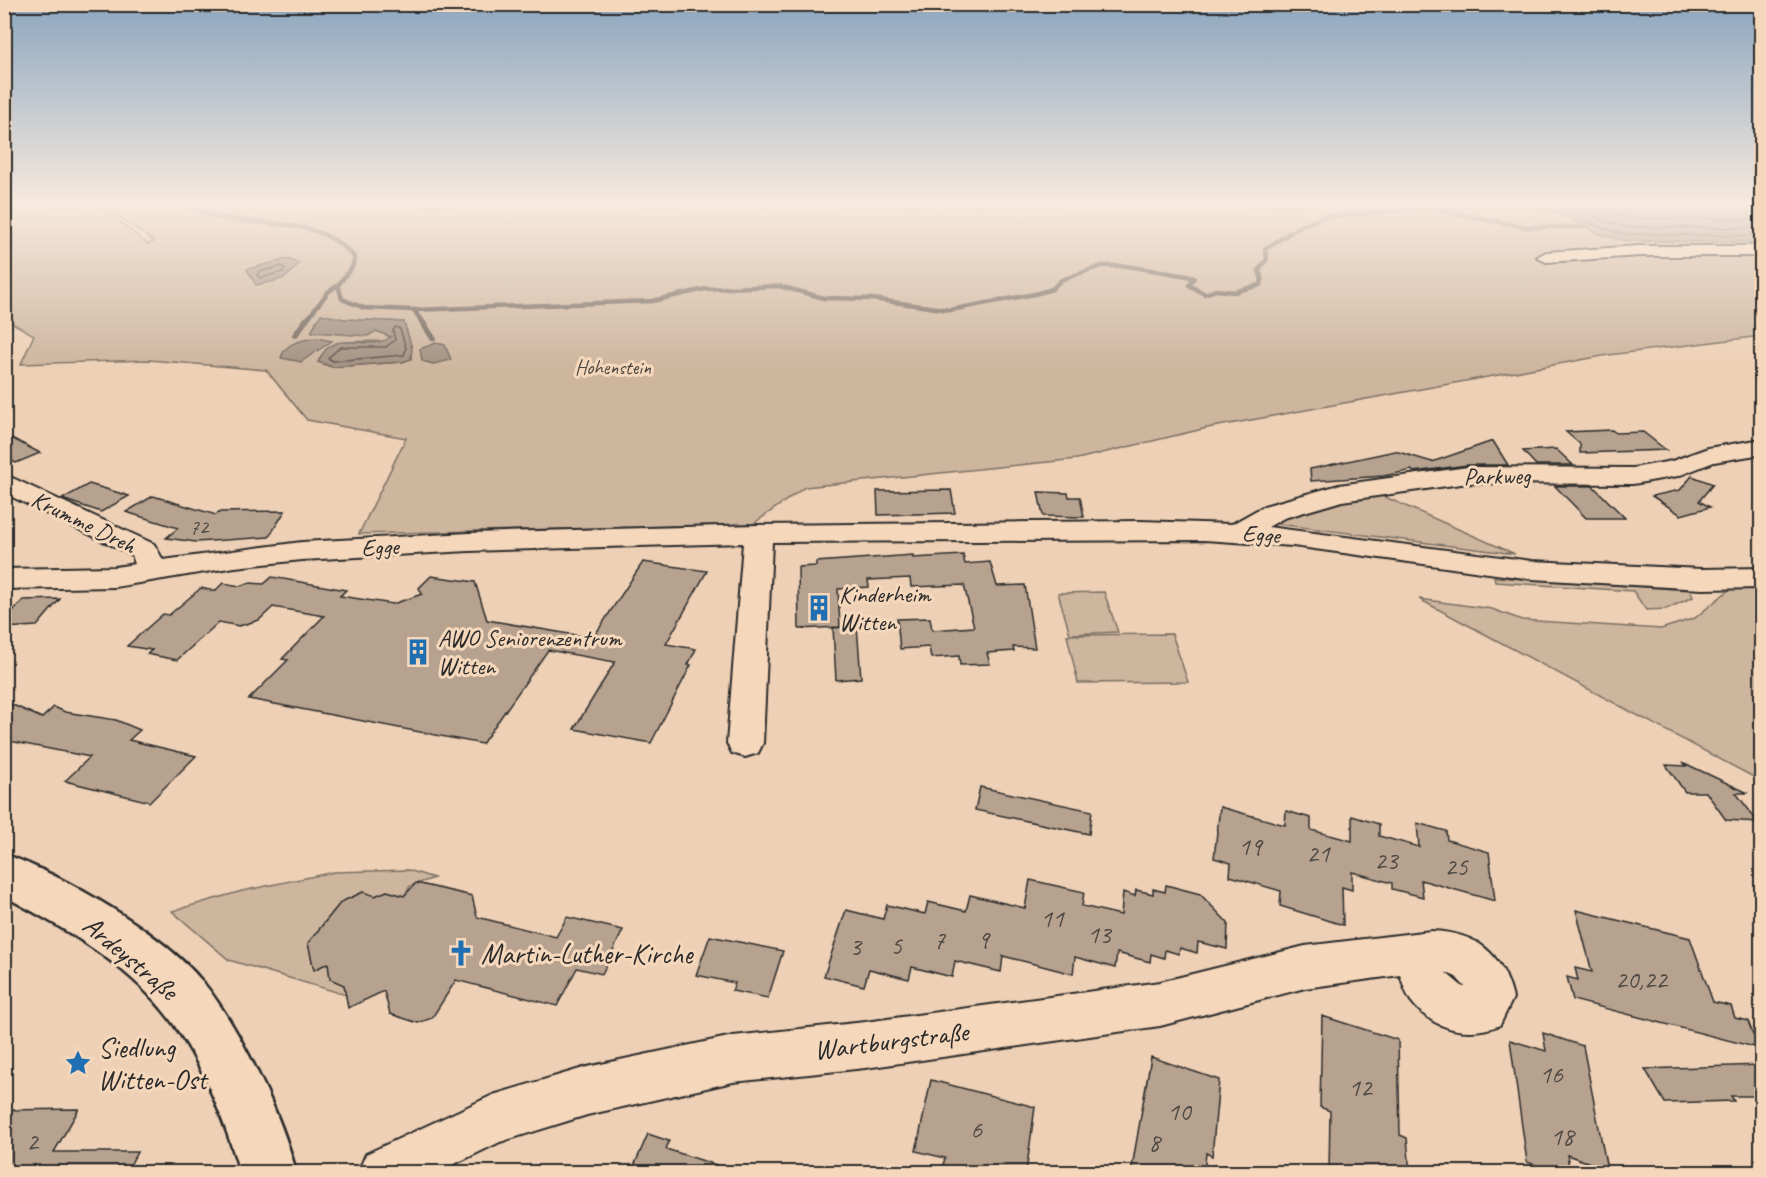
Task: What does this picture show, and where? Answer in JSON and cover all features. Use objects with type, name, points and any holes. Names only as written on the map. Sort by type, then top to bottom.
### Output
[{"type":"main road","name":"Ardeystraße","points":[[4,873],[74,910],[173,984],[208,1034],[234,1086],[268,1173]]},
{"type":"street","name":"Parkweg","points":[[1239,532],[1274,512],[1339,493],[1468,475],[1633,476],[1678,468],[1708,456],[1761,446]]},
{"type":"street","name":"Krumme Dreh","points":[[4,482],[40,502],[82,519],[144,550],[153,572]]},
{"type":"street","name":"Egge","points":[[4,579],[80,579],[153,572],[235,558],[302,551],[469,542],[758,534],[1140,530],[1239,532],[1293,537],[1532,570],[1702,579],[1761,578]]},
{"type":"street","points":[[745,743],[758,534]]},
{"type":"street","name":"Wartburgstraße","points":[[384,1173],[493,1120],[587,1090],[733,1059],[865,1045],[1160,1004],[1305,967],[1412,954]]},
{"type":"green space","name":"Hohenstein","points":[[5,260],[1762,260],[1761,336],[1608,355],[1207,428],[1077,459],[805,487],[753,524],[359,534],[406,438],[307,420],[266,370],[149,360],[21,364],[34,335],[5,319]],"holes":[[[344,319],[404,322],[411,359],[402,362],[332,367],[318,362],[323,353],[330,348],[347,342],[385,341],[391,337],[376,331],[312,332],[316,321]]]},
{"type":"green space","points":[[1376,493],[1515,554],[1261,522]]},
{"type":"green space","points":[[1494,577],[1690,590],[1693,597],[1666,609],[1646,610],[1633,591],[1495,582]]},
{"type":"green space","points":[[1761,588],[1761,781],[1419,599],[1492,609],[1522,620],[1661,629],[1695,618],[1730,589]]},
{"type":"green space","points":[[1104,592],[1118,632],[1070,634],[1058,593]]},
{"type":"green space","points":[[1172,634],[1188,682],[1078,683],[1067,635]]},
{"type":"green space","points":[[408,870],[434,878],[410,886],[404,896],[387,891],[375,896],[363,892],[341,902],[308,943],[314,969],[328,963],[330,979],[352,987],[346,995],[229,960],[172,911],[242,891],[334,872]]},
{"type":"water","points":[[283,260],[299,263],[285,277],[256,285],[247,269]]},
{"type":"water","points":[[321,314],[344,319],[404,322],[412,348],[411,359],[402,362],[332,367],[318,362],[333,344],[371,343],[391,337],[376,331],[368,336],[311,332]]},
{"type":"water","points":[[317,338],[332,341],[301,362],[281,358],[290,345]]},
{"type":"water","points":[[436,343],[445,345],[451,360],[433,364],[422,361],[420,349]]},
{"type":"building","points":[[1612,430],[1616,433],[1643,432],[1666,450],[1580,453],[1580,444],[1566,432]]},
{"type":"building","points":[[4,434],[40,453],[16,463],[4,457]]},
{"type":"building","points":[[1493,441],[1508,465],[1468,465],[1413,472],[1412,470],[1384,476],[1311,481],[1310,469],[1395,451],[1432,462]]},
{"type":"building","points":[[1556,449],[1573,465],[1536,465],[1523,451]]},
{"type":"building","points":[[1692,476],[1713,484],[1699,501],[1710,507],[1681,515],[1652,496],[1680,490]]},
{"type":"building","points":[[89,484],[129,496],[101,512],[62,499]]},
{"type":"building","points":[[1555,486],[1593,486],[1625,518],[1586,518]]},
{"type":"building","points":[[951,490],[955,513],[878,515],[877,491]]},
{"type":"building","points":[[1038,492],[1068,493],[1069,497],[1080,497],[1084,517],[1043,516]]},
{"type":"building","points":[[153,496],[216,515],[220,512],[285,511],[269,537],[196,542],[166,538],[178,528],[126,512]]},
{"type":"building","points":[[913,555],[913,558],[963,555],[965,564],[990,562],[997,586],[1025,585],[1035,648],[1013,647],[1014,651],[987,653],[990,664],[960,665],[959,656],[931,658],[929,647],[900,649],[897,619],[930,618],[932,630],[974,627],[964,585],[911,587],[910,578],[868,580],[869,587],[838,589],[840,627],[799,629],[798,567],[816,566],[816,562]]},
{"type":"building","name":"AWO Seniorenzentrum Witten","points":[[643,562],[707,571],[666,644],[696,649],[688,665],[691,665],[651,743],[574,729],[615,662],[548,650],[482,744],[249,699],[288,660],[282,659],[324,616],[273,607],[259,620],[239,626],[219,622],[177,660],[147,654],[152,650],[127,646],[163,614],[169,615],[201,588],[215,591],[223,583],[240,586],[250,583],[264,584],[272,577],[346,590],[340,596],[393,604],[422,594],[419,588],[431,576],[475,582],[487,620],[593,638]]},
{"type":"building","points":[[60,599],[37,626],[4,628],[4,621],[23,600]]},
{"type":"building","points":[[857,626],[861,678],[836,680],[833,628]]},
{"type":"building","points":[[4,701],[42,718],[54,707],[65,712],[116,720],[140,730],[129,740],[196,756],[150,802],[65,781],[90,757],[4,740]]},
{"type":"building","points":[[1684,763],[1748,793],[1736,793],[1758,822],[1726,820],[1706,792],[1685,792],[1666,765],[1686,766]]},
{"type":"building","points":[[980,787],[1092,811],[1089,834],[975,810]]},
{"type":"building","points":[[1220,807],[1285,825],[1286,811],[1311,818],[1311,830],[1352,841],[1352,816],[1379,824],[1379,836],[1419,847],[1417,823],[1446,831],[1447,840],[1489,852],[1495,901],[1421,880],[1423,897],[1392,889],[1392,883],[1352,872],[1352,890],[1342,887],[1343,925],[1280,906],[1281,891],[1230,876],[1231,863],[1214,858]]},
{"type":"building","points":[[1030,880],[1084,892],[1082,906],[1121,915],[1123,892],[1135,896],[1136,890],[1153,894],[1153,889],[1165,892],[1166,885],[1200,894],[1228,923],[1227,949],[1198,942],[1197,953],[1180,948],[1179,954],[1165,950],[1164,958],[1151,954],[1150,962],[1117,953],[1115,968],[1075,957],[1073,974],[1003,956],[1001,972],[955,961],[952,977],[912,967],[909,979],[869,969],[864,986],[824,976],[846,910],[883,919],[887,905],[925,914],[928,902],[966,911],[970,895],[1025,908]]},
{"type":"building","name":"Martin-Luther-Kirche","points":[[416,883],[472,896],[477,917],[556,937],[567,917],[623,930],[602,974],[577,968],[557,1006],[456,980],[432,1018],[418,1023],[390,1014],[384,991],[348,1008],[344,985],[330,979],[328,963],[314,970],[308,943],[341,902],[363,892],[375,896],[387,891],[404,896]]},
{"type":"building","points":[[1576,910],[1690,938],[1713,1002],[1731,1006],[1735,1018],[1748,1021],[1758,1048],[1573,1000],[1567,977],[1578,980],[1575,968],[1592,972]]},
{"type":"building","points":[[710,936],[783,951],[768,998],[732,991],[735,983],[696,975]]},
{"type":"building","points":[[1322,1016],[1398,1040],[1400,1135],[1407,1138],[1410,1173],[1329,1173],[1330,1111],[1320,1107]]},
{"type":"building","points":[[1543,1033],[1583,1046],[1607,1169],[1567,1155],[1570,1173],[1557,1173],[1527,1162],[1510,1040],[1546,1051]]},
{"type":"building","points":[[1151,1057],[1219,1080],[1212,1156],[1206,1153],[1204,1173],[1131,1173]]},
{"type":"building","points":[[1761,1065],[1761,1096],[1731,1096],[1734,1101],[1665,1103],[1645,1069]]},
{"type":"building","points":[[931,1080],[1035,1107],[1026,1173],[970,1173],[943,1165],[945,1158],[916,1151]]},
{"type":"building","points":[[79,1109],[54,1152],[137,1152],[126,1173],[4,1173],[4,1110]]},
{"type":"building","points":[[648,1134],[669,1141],[666,1149],[726,1168],[725,1173],[651,1173],[634,1166]]},
{"type":"waterway","points":[[338,285],[352,267],[354,260]]},
{"type":"waterway","points":[[414,310],[652,301],[705,289],[779,286],[824,298],[872,299],[950,310],[1035,294],[1052,289],[1061,280],[1101,266],[1127,266],[1187,276],[1194,278],[1189,285],[1205,294],[1216,290],[1234,292],[1260,285],[1262,281],[1259,270],[1266,260]]},
{"type":"waterway","points":[[305,322],[328,292],[338,285]]},
{"type":"waterway","points":[[338,285],[342,299],[364,308],[414,310]]},
{"type":"waterway","points":[[414,310],[422,322]]},
{"type":"waterway","points":[[295,335],[306,320]]},
{"type":"waterway","points":[[421,320],[433,338]]},
{"type":"place","name":"Kinderheim Witten","points":[[819,608]]},
{"type":"place","name":"AWO Seniorenzentrum Witten","points":[[418,652]]},
{"type":"place","name":"Martin-Luther-Kirche","points":[[461,953]]},
{"type":"place","name":"Siedlung Witten-Ost","points":[[78,1063]]}]
